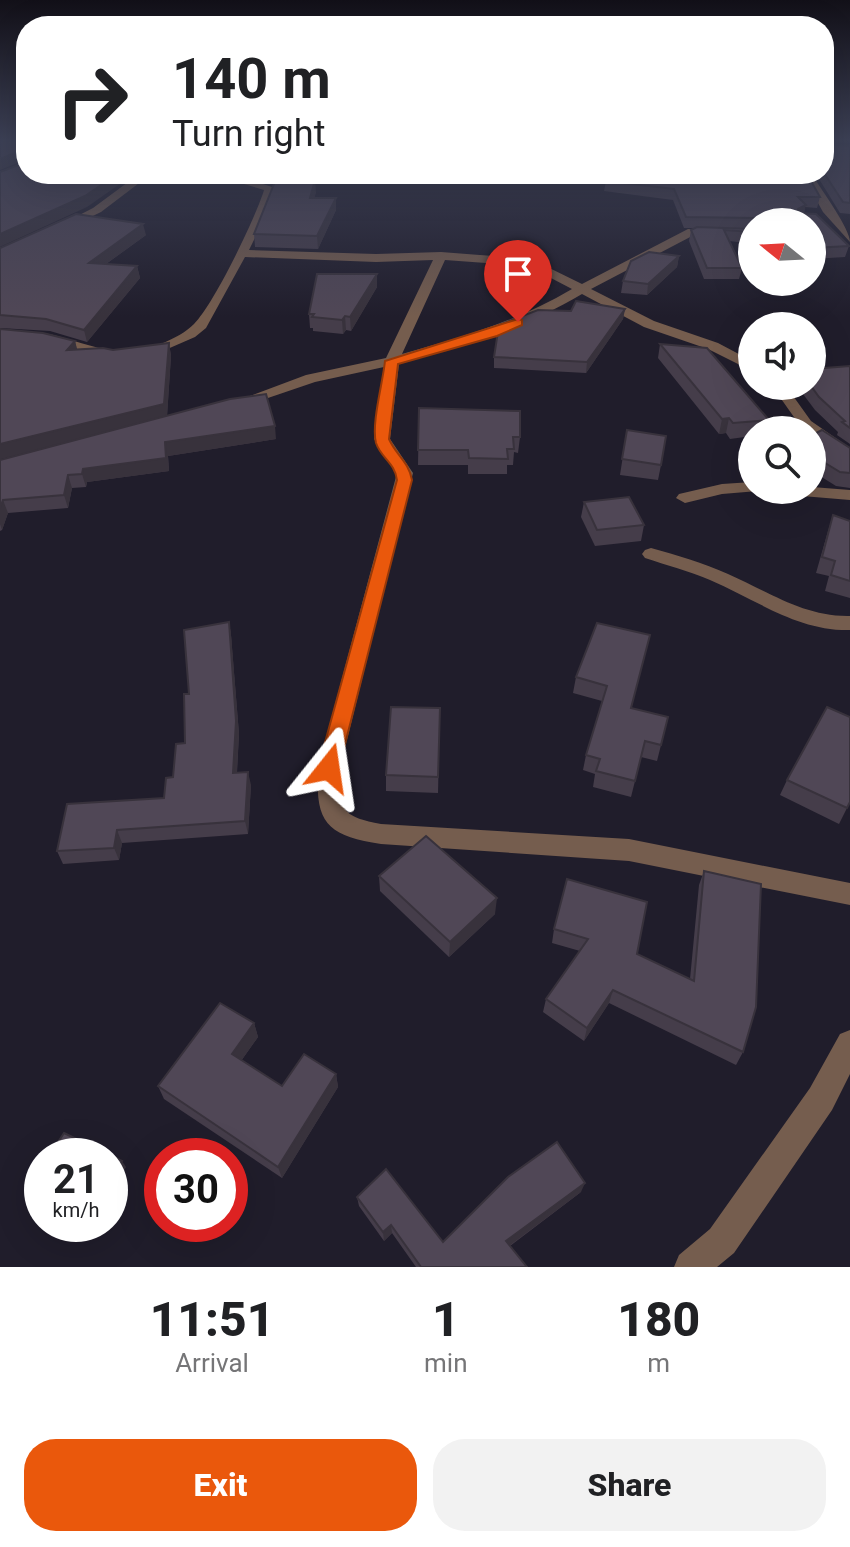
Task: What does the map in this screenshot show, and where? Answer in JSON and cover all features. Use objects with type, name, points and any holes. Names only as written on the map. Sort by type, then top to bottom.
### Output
[{"type":"street","points":[[49,233],[97,210],[113,198]]},
{"type":"street","points":[[0,334],[47,338],[116,356],[144,354],[179,339],[201,325],[268,198]]},
{"type":"street","points":[[820,198],[848,234]]},
{"type":"street","points":[[221,408],[311,378],[392,361],[493,333],[543,312],[630,261],[692,231],[738,233]]},
{"type":"street","points":[[239,253],[376,258],[441,256],[531,263],[649,324],[738,357]]},
{"type":"street","points":[[441,256],[392,361],[382,439],[405,473],[329,768],[328,794],[336,821],[348,829],[381,834],[629,850],[850,894]]},
{"type":"street","points":[[789,400],[806,424],[850,456]]},
{"type":"street","points":[[685,498],[738,488]]},
{"type":"street","points":[[826,493],[850,495]]},
{"type":"street","points":[[651,554],[715,575],[814,621],[850,623]]},
{"type":"street","points":[[691,1267],[722,1241],[821,1099],[850,1044]]},
{"type":"building","points":[[0,198],[80,198],[0,234]]},
{"type":"building","points":[[268,198],[336,198],[317,236],[254,234]]},
{"type":"building","points":[[678,198],[799,198],[806,205],[800,208],[738,208],[738,218],[686,217]]},
{"type":"building","points":[[76,214],[143,224],[89,263],[137,266],[84,330],[46,319],[0,315],[0,248]]},
{"type":"building","points":[[826,224],[849,246],[826,247]]},
{"type":"building","points":[[697,227],[738,228],[738,231],[724,230],[738,260],[738,268],[707,268],[691,230]]},
{"type":"building","points":[[649,252],[679,256],[648,284],[623,281],[631,261]]},
{"type":"building","points":[[317,274],[377,274],[350,317],[345,316],[342,320],[312,317],[314,314],[309,314]]},
{"type":"building","points":[[576,301],[625,309],[587,362],[494,357],[499,325],[538,310],[571,311]]},
{"type":"building","points":[[0,329],[43,333],[75,341],[67,350],[113,350],[169,343],[164,404],[0,444]]},
{"type":"building","points":[[660,344],[707,348],[738,384],[738,400],[752,400],[766,416],[738,416],[738,423],[733,423],[729,418],[722,419]]},
{"type":"building","points":[[850,366],[850,428],[822,400],[826,400],[826,368]]},
{"type":"building","points":[[266,394],[275,426],[165,442],[166,458],[83,469],[82,474],[68,475],[64,495],[3,500],[0,508],[0,460],[230,399]]},
{"type":"building","points":[[419,408],[520,411],[520,437],[513,437],[514,449],[507,449],[508,459],[469,458],[468,450],[418,450]]},
{"type":"building","points":[[627,430],[666,436],[661,465],[622,459]]},
{"type":"building","points":[[826,433],[850,448],[850,473],[840,472],[826,464]]},
{"type":"building","points":[[629,497],[644,525],[597,530],[584,502]]},
{"type":"building","points":[[833,515],[850,521],[850,581],[831,575],[835,561],[822,557]]},
{"type":"building","points":[[229,622],[236,721],[233,773],[248,772],[245,821],[117,830],[114,848],[57,851],[67,804],[164,798],[166,778],[173,777],[176,744],[185,743],[184,694],[189,694],[184,630]]},
{"type":"building","points":[[597,623],[650,635],[631,708],[668,717],[661,745],[645,741],[635,781],[596,771],[600,759],[586,755],[607,686],[576,677]]},
{"type":"building","points":[[391,707],[440,708],[438,777],[386,775]]},
{"type":"building","points":[[827,707],[850,717],[850,802],[847,808],[787,780]]},
{"type":"building","points":[[426,836],[497,898],[450,942],[379,876]]},
{"type":"building","points":[[704,871],[761,884],[756,1007],[743,1052],[613,990],[587,1028],[546,999],[588,939],[554,929],[567,879],[647,902],[637,954],[694,981]]},
{"type":"building","points":[[220,1003],[254,1023],[232,1054],[282,1086],[304,1054],[336,1074],[278,1167],[248,1147],[248,1138],[235,1138],[158,1086]]},
{"type":"building","points":[[557,1142],[585,1183],[506,1241],[527,1267],[421,1267],[391,1225],[383,1232],[357,1197],[386,1169],[443,1242],[508,1177]]},
{"type":"route","points":[[329,768],[404,480],[403,467],[387,450],[382,439],[392,361],[493,333],[518,322]]}]
